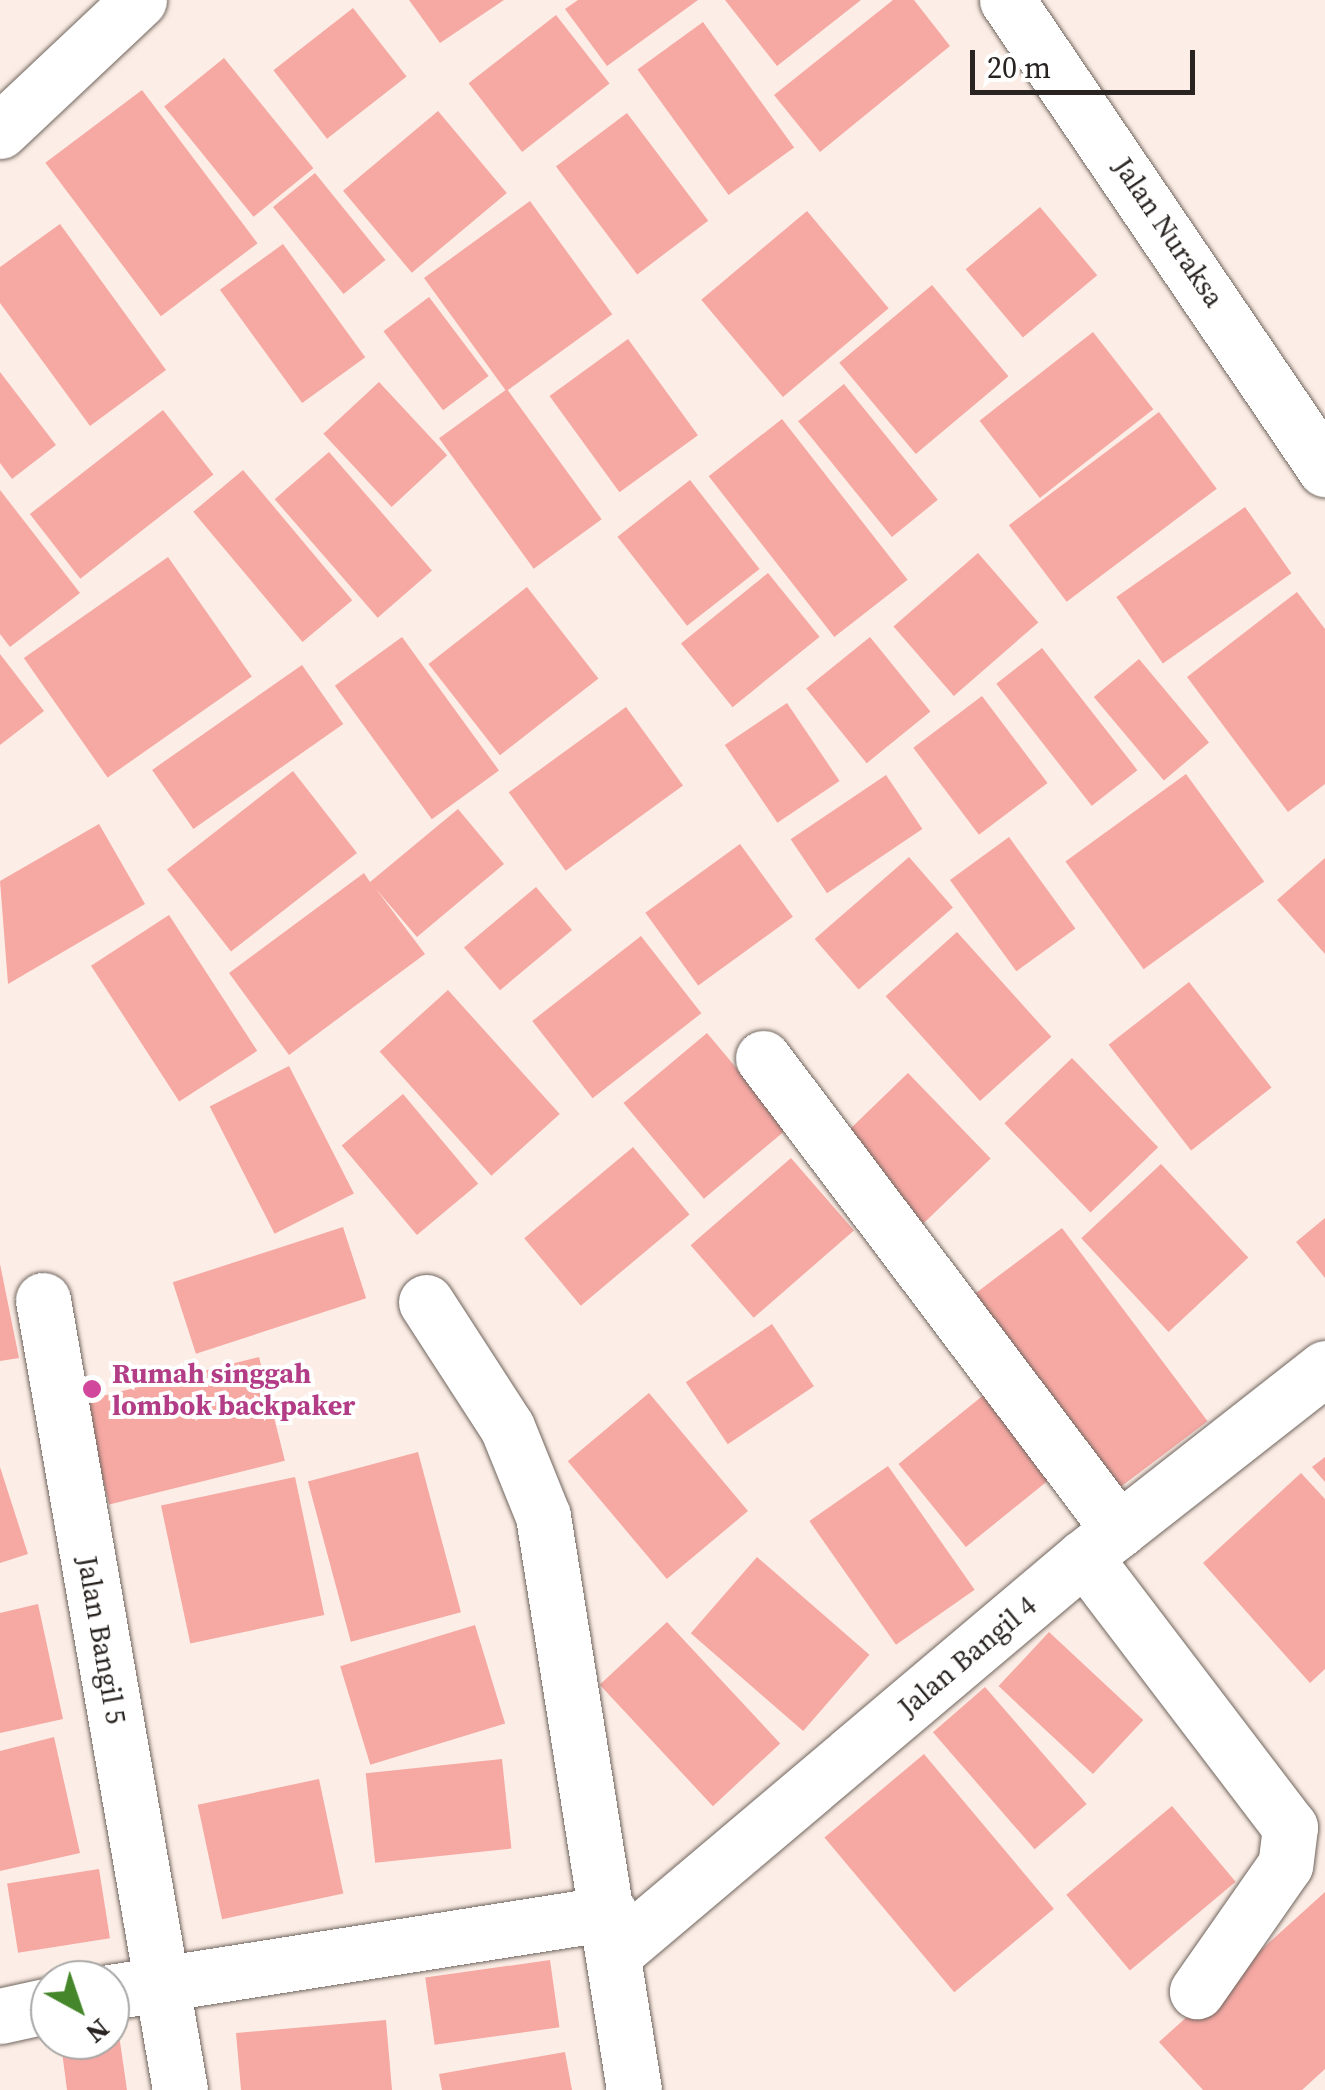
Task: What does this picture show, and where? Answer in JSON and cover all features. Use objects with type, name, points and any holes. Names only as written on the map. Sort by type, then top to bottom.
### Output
[{"type":"street","points":[[0,130],[138,0]]},
{"type":"street","name":"Jalan Nuraksa","points":[[1007,0],[1325,469]]},
{"type":"street","points":[[764,1058],[1101,1543],[1290,1827],[1285,1866],[1197,1991]]},
{"type":"street","name":"Jalan Bangil 5","points":[[42,1300],[162,1981]]},
{"type":"street","points":[[426,1302],[507,1427],[543,1516],[613,1933],[634,2090]]},
{"type":"street","name":"Jalan Bangil 4","points":[[613,1933],[1325,1368]]},
{"type":"street","points":[[130,1988],[162,1981],[613,1933]]},
{"type":"street","points":[[162,1981],[180,2090]]},
{"type":"street","points":[[0,2016],[30,2010]]},
{"type":"building","points":[[409,0],[504,0],[440,43]]},
{"type":"building","points":[[578,0],[698,0],[607,66],[565,9]]},
{"type":"building","points":[[725,0],[861,0],[777,66]]},
{"type":"building","points":[[893,0],[914,0],[950,46],[820,152],[774,95]]},
{"type":"building","points":[[353,8],[407,77],[327,139],[273,70]]},
{"type":"building","points":[[556,15],[610,84],[522,152],[469,83]]},
{"type":"building","points":[[703,22],[794,147],[729,195],[637,70]]},
{"type":"building","points":[[224,58],[313,168],[254,217],[164,106]]},
{"type":"building","points":[[142,90],[258,243],[161,316],[45,163]]},
{"type":"building","points":[[438,111],[507,193],[412,273],[343,191]]},
{"type":"building","points":[[627,113],[708,221],[637,274],[556,167]]},
{"type":"building","points":[[315,173],[385,260],[344,294],[273,207]]},
{"type":"building","points":[[530,201],[612,314],[506,391],[424,278]]},
{"type":"building","points":[[1040,207],[1097,275],[1023,338],[966,269]]},
{"type":"building","points":[[807,211],[889,308],[783,397],[701,300]]},
{"type":"building","points":[[60,224],[166,370],[90,426],[0,303],[0,267]]},
{"type":"building","points":[[283,244],[365,357],[302,403],[220,290]]},
{"type":"building","points":[[932,285],[1008,376],[916,454],[839,363]]},
{"type":"building","points":[[429,297],[489,376],[443,410],[383,331]]},
{"type":"building","points":[[1093,332],[1153,409],[1040,498],[980,421]]},
{"type":"building","points":[[628,339],[698,435],[619,492],[550,396]]},
{"type":"building","points":[[0,372],[56,445],[12,479],[0,463]]},
{"type":"building","points":[[379,382],[447,455],[392,507],[323,434]]},
{"type":"building","points":[[844,384],[938,500],[892,537],[798,421]]},
{"type":"building","points":[[507,389],[602,519],[534,569],[439,438]]},
{"type":"building","points":[[163,410],[213,475],[80,579],[30,514]]},
{"type":"building","points":[[1159,412],[1217,489],[1067,602],[1009,525]]},
{"type":"building","points":[[782,419],[908,580],[834,637],[709,476]]},
{"type":"building","points":[[329,452],[432,570],[378,618],[275,499]]},
{"type":"building","points":[[243,470],[352,600],[302,642],[193,512]]},
{"type":"building","points":[[690,480],[760,569],[687,626],[618,537]]},
{"type":"building","points":[[0,490],[80,593],[10,647],[0,634]]},
{"type":"building","points":[[1245,507],[1291,573],[1163,663],[1116,597]]},
{"type":"building","points":[[978,553],[1038,622],[954,696],[893,626]]},
{"type":"building","points":[[168,557],[252,677],[108,778],[24,658]]},
{"type":"building","points":[[768,573],[820,637],[733,707],[681,643]]},
{"type":"building","points":[[527,587],[598,678],[500,755],[428,664]]},
{"type":"building","points":[[1297,592],[1325,629],[1325,784],[1288,812],[1187,677]]},
{"type":"building","points":[[402,637],[499,770],[432,819],[335,686]]},
{"type":"building","points":[[870,637],[930,712],[867,763],[806,689]]},
{"type":"building","points":[[1042,648],[1137,770],[1092,806],[996,684]]},
{"type":"building","points":[[0,654],[44,711],[0,745]]},
{"type":"building","points":[[1139,659],[1209,742],[1164,780],[1094,697]]},
{"type":"building","points":[[302,665],[343,724],[193,829],[152,770]]},
{"type":"building","points":[[982,696],[1048,783],[979,835],[913,748]]},
{"type":"building","points":[[787,703],[840,781],[777,823],[725,745]]},
{"type":"building","points":[[626,707],[683,785],[566,871],[509,792]]},
{"type":"building","points":[[293,771],[357,853],[231,951],[167,870]]},
{"type":"building","points":[[1186,774],[1264,882],[1144,969],[1065,862]]},
{"type":"building","points":[[886,775],[922,829],[827,893],[791,839]]},
{"type":"building","points":[[458,809],[504,864],[417,937],[376,889],[425,954],[289,1055],[229,973],[364,873],[370,882]]},
{"type":"building","points":[[99,824],[145,904],[8,984],[0,881]]},
{"type":"building","points":[[1009,837],[1075,928],[1016,971],[950,880]]},
{"type":"building","points":[[740,844],[793,917],[698,986],[645,913]]},
{"type":"building","points":[[909,857],[953,908],[859,990],[815,939]]},
{"type":"building","points":[[1325,858],[1325,954],[1277,900]]},
{"type":"building","points":[[536,887],[572,930],[500,990],[464,947]]},
{"type":"building","points":[[169,915],[257,1051],[179,1102],[91,966]]},
{"type":"building","points":[[957,932],[1051,1037],[980,1101],[886,996]]},
{"type":"building","points":[[641,936],[701,1013],[593,1098],[532,1021]]},
{"type":"building","points":[[1189,982],[1271,1088],[1191,1150],[1109,1045]]},
{"type":"building","points":[[448,990],[560,1114],[491,1176],[380,1052]]},
{"type":"building","points":[[707,1033],[787,1129],[704,1199],[624,1103]]},
{"type":"building","points":[[1072,1058],[1158,1147],[1091,1212],[1004,1123]]},
{"type":"building","points":[[289,1066],[354,1193],[275,1234],[210,1106]]},
{"type":"building","points":[[908,1073],[991,1159],[919,1227],[837,1142]]},
{"type":"building","points":[[403,1094],[478,1184],[417,1235],[342,1145]]},
{"type":"building","points":[[633,1147],[690,1214],[581,1306],[524,1238]]},
{"type":"building","points":[[791,1158],[854,1230],[754,1318],[691,1245]]},
{"type":"building","points":[[1161,1164],[1248,1258],[1169,1332],[1081,1238]]},
{"type":"building","points":[[1325,1218],[1325,1278],[1296,1242]]},
{"type":"building","points":[[343,1227],[366,1298],[196,1354],[173,1282]]},
{"type":"building","points":[[1062,1228],[1208,1421],[1105,1499],[959,1306]]},
{"type":"building","points":[[0,1264],[19,1358],[0,1361]]},
{"type":"building","points":[[772,1324],[814,1386],[728,1444],[686,1382]]},
{"type":"building","points":[[259,1357],[285,1461],[109,1505],[83,1401]]},
{"type":"building","points":[[991,1389],[1058,1472],[966,1547],[899,1464]]},
{"type":"building","points":[[649,1393],[748,1511],[667,1579],[568,1461]]},
{"type":"building","points":[[418,1452],[461,1612],[351,1642],[308,1482]]},
{"type":"building","points":[[1325,1457],[1325,1482],[1312,1467]]},
{"type":"building","points":[[888,1466],[975,1590],[896,1645],[809,1521]]},
{"type":"building","points":[[0,1467],[28,1554],[0,1563]]},
{"type":"building","points":[[1301,1473],[1325,1499],[1325,1669],[1310,1683],[1203,1563]]},
{"type":"building","points":[[295,1477],[324,1615],[190,1643],[161,1505]]},
{"type":"building","points":[[757,1557],[869,1655],[803,1731],[691,1633]]},
{"type":"building","points":[[38,1604],[63,1719],[0,1733],[0,1613]]},
{"type":"building","points":[[667,1622],[780,1743],[713,1806],[600,1685]]},
{"type":"building","points":[[475,1625],[505,1723],[370,1765],[340,1666]]},
{"type":"building","points":[[1049,1632],[1143,1720],[1093,1774],[999,1686]]},
{"type":"building","points":[[985,1687],[1087,1804],[1035,1849],[933,1732]]},
{"type":"building","points":[[54,1737],[80,1853],[0,1871],[0,1751]]},
{"type":"building","points":[[924,1754],[1054,1909],[954,1992],[824,1838]]},
{"type":"building","points":[[502,1759],[511,1849],[375,1863],[366,1773]]},
{"type":"building","points":[[319,1779],[343,1893],[222,1919],[198,1805]]},
{"type":"building","points":[[1172,1806],[1236,1882],[1130,1971],[1066,1895]]},
{"type":"building","points":[[99,1869],[110,1938],[18,1953],[7,1884]]},
{"type":"building","points":[[1325,1892],[1325,2069],[1302,2090],[1203,2090],[1159,2042]]},
{"type":"building","points":[[550,1960],[559,2027],[435,2045],[425,1978]]},
{"type":"building","points":[[386,2020],[392,2090],[241,2090],[236,2033]]},
{"type":"building","points":[[565,2052],[572,2090],[442,2090],[439,2074]]},
{"type":"building","points":[[63,2060],[123,2060],[127,2090],[67,2090]]},
{"type":"place","name":"Rumah singgah lombok backpaker","points":[[92,1389]]}]
